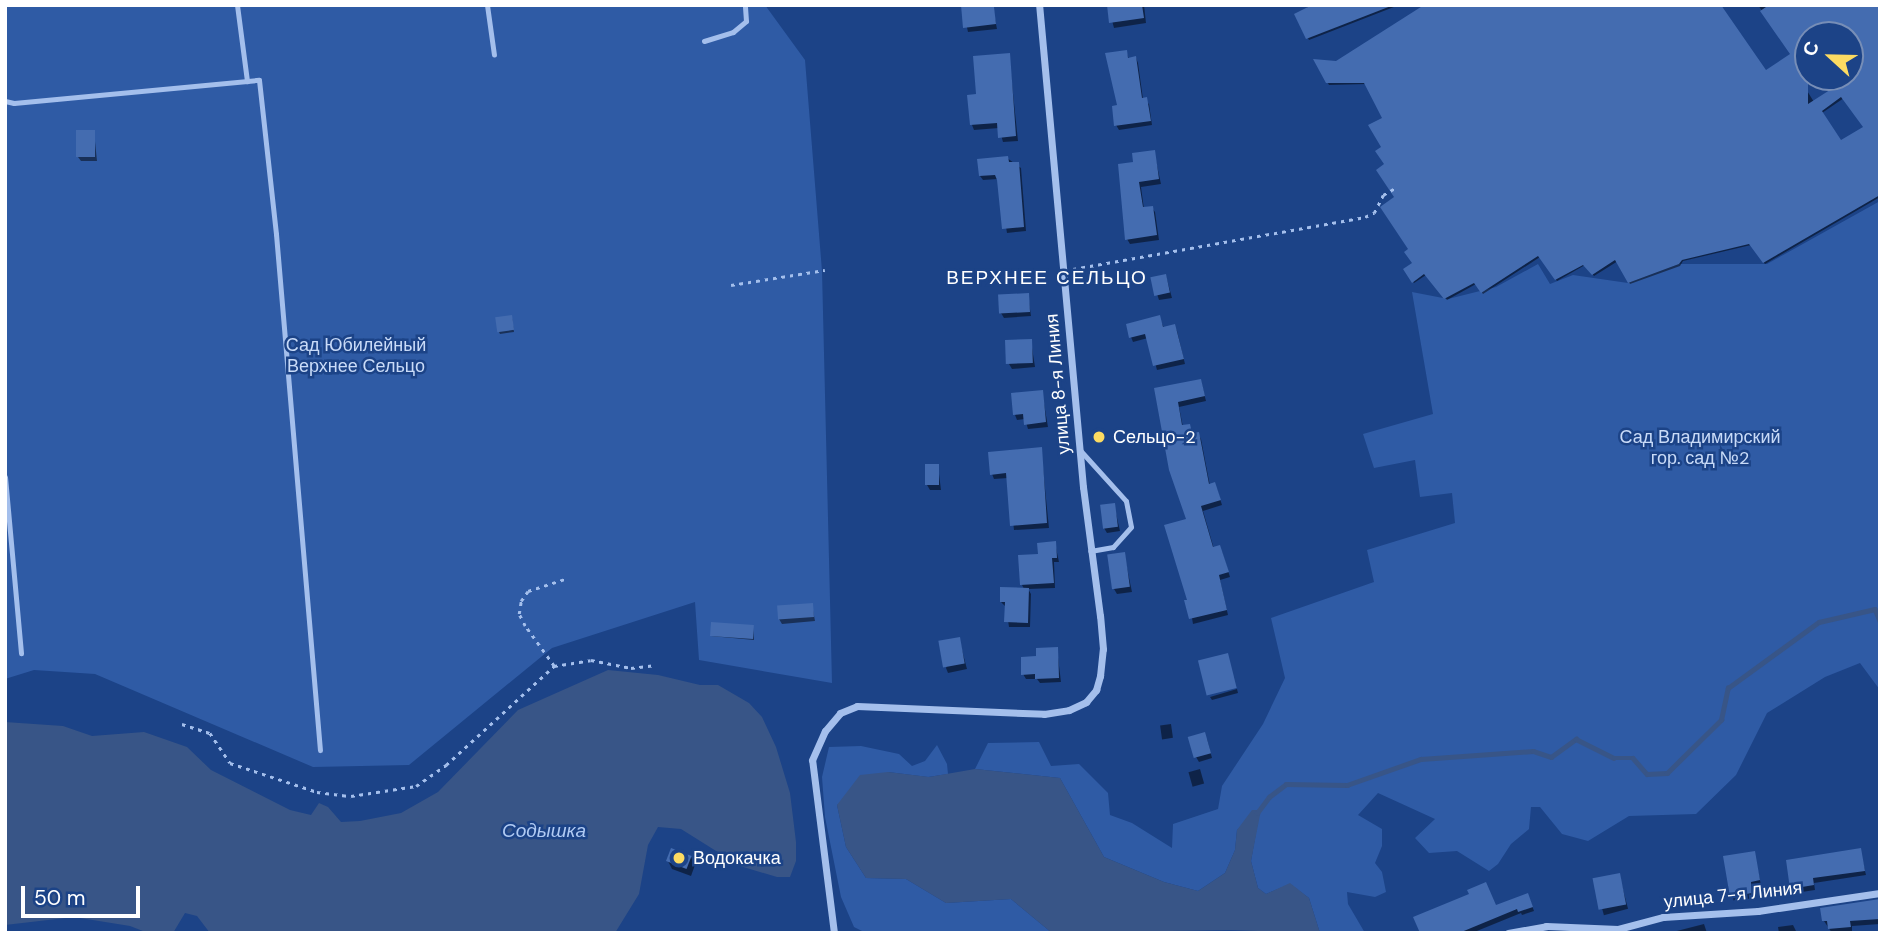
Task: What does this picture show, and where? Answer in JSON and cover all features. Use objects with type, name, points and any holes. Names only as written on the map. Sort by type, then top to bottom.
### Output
[{"type":"street","name":"улица 8-я Линия","points":[[834,933],[813,760],[825,731],[840,713],[856,706],[1044,714],[1069,710],[1086,702],[1096,691],[1100,676],[1100,616],[1079,449],[1039,5]]},
{"type":"street","name":"улица 7-я Линия","points":[[1508,933],[1546,926],[1618,929],[1663,917],[1758,911],[1880,893]]},
{"type":"lane","points":[[237,5],[247,81]]},
{"type":"lane","points":[[487,5],[494,55]]},
{"type":"lane","points":[[704,41],[733,32],[746,21],[745,5]]},
{"type":"lane","points":[[5,101],[14,103],[259,80],[276,234],[320,750]]},
{"type":"lane","points":[[1079,449],[1126,501],[1131,527],[1113,547],[1090,551]]},
{"type":"lane","points":[[5,477],[21,653]]},
{"type":"path","points":[[1063,270],[1160,256],[1365,217],[1374,213],[1383,195],[1395,188]]},
{"type":"path","points":[[731,285],[825,271]]},
{"type":"path","points":[[554,666],[519,614],[521,601],[528,590],[566,579]]},
{"type":"path","points":[[182,724],[210,733],[230,763],[317,792],[351,796],[416,786],[446,765],[554,666],[591,660],[631,668],[654,665]]},
{"type":"green space","name":"Сад Юбилейный Верхнее Сельцо","points":[[5,5],[765,5],[805,60],[822,271],[832,683],[699,660],[695,602],[552,648],[409,765],[313,767],[95,674],[34,670],[5,679]]},
{"type":"green space","name":"Сад Владимирский гор. сад №2","points":[[1880,201],[1880,690],[1860,663],[1825,677],[1767,713],[1736,775],[1696,814],[1629,816],[1588,841],[1562,834],[1540,807],[1531,807],[1529,829],[1511,844],[1498,864],[1489,871],[1457,851],[1429,853],[1415,838],[1435,819],[1378,793],[1358,815],[1382,829],[1382,846],[1375,863],[1382,872],[1386,892],[1375,897],[1347,892],[1348,904],[1365,933],[1320,933],[1309,898],[1290,884],[1266,894],[1258,888],[1251,861],[1260,810],[1237,830],[1235,850],[1225,873],[1198,891],[1164,882],[1104,857],[1060,778],[975,769],[988,743],[1039,742],[1051,766],[1079,764],[1108,793],[1110,815],[1132,823],[1172,848],[1173,824],[1218,809],[1222,786],[1263,724],[1285,678],[1271,618],[1374,582],[1367,550],[1455,523],[1452,493],[1420,497],[1415,460],[1374,468],[1363,434],[1433,414],[1412,292],[1448,299],[1496,287],[1538,264],[1550,284],[1573,275],[1628,283],[1679,264],[1767,264]]},
{"type":"green space","points":[[937,745],[947,764],[948,774],[928,777],[888,772],[837,805],[846,847],[866,878],[906,879],[946,903],[1011,899],[1052,933],[866,933],[854,927],[841,897],[825,817],[822,777],[829,747],[861,746],[899,754],[912,766],[925,761]]},
{"type":"water","name":"Содышка","points":[[608,670],[658,675],[700,685],[718,685],[749,703],[762,717],[776,747],[790,793],[796,861],[790,877],[777,877],[740,866],[681,829],[658,827],[648,845],[639,894],[615,933],[210,933],[197,916],[185,913],[173,933],[148,933],[130,926],[74,917],[5,925],[5,722],[63,726],[92,736],[144,732],[187,747],[211,770],[290,810],[311,815],[319,803],[328,807],[341,822],[360,821],[401,813],[438,792],[518,710]]},
{"type":"water","points":[[975,769],[1060,778],[1104,857],[1164,882],[1198,891],[1225,873],[1235,850],[1237,830],[1252,810],[1261,810],[1251,861],[1258,888],[1266,894],[1290,883],[1309,898],[1320,933],[1230,930],[1052,933],[1011,899],[946,903],[906,879],[866,878],[846,847],[837,805],[860,775],[888,772],[929,777]]},
{"type":"building","points":[[961,5],[994,7],[996,24],[963,28]]},
{"type":"building","points":[[1107,5],[1142,5],[1144,18],[1109,23]]},
{"type":"building","points":[[1312,5],[1391,6],[1306,39],[1294,14]]},
{"type":"building","points":[[1424,5],[1721,5],[1766,70],[1790,54],[1760,11],[1769,5],[1880,5],[1880,195],[1763,263],[1749,244],[1682,260],[1679,264],[1628,283],[1615,260],[1592,275],[1583,265],[1555,280],[1538,256],[1481,293],[1474,283],[1444,299],[1424,274],[1412,283],[1403,269],[1412,263],[1404,252],[1408,249],[1380,207],[1394,197],[1376,170],[1384,164],[1375,151],[1381,147],[1368,125],[1382,118],[1364,83],[1326,83],[1313,59],[1336,61]],"holes":[[[1841,97],[1863,127],[1841,140],[1822,111]]]},
{"type":"building","points":[[1127,50],[1128,58],[1136,56],[1142,98],[1147,97],[1151,121],[1114,126],[1112,106],[1117,105],[1105,53]]},
{"type":"building","points":[[1010,53],[1016,136],[998,138],[997,123],[970,125],[967,95],[976,94],[973,56]]},
{"type":"building","points":[[76,130],[95,130],[95,157],[76,157]]},
{"type":"building","points":[[1155,150],[1159,179],[1139,182],[1143,207],[1153,206],[1157,235],[1125,240],[1118,164],[1133,162],[1132,153]]},
{"type":"building","points":[[1008,156],[1009,162],[1019,162],[1024,227],[1002,229],[997,180],[995,175],[979,176],[977,159]]},
{"type":"building","points":[[1166,274],[1170,293],[1154,296],[1150,277]]},
{"type":"building","points":[[1029,293],[1030,312],[999,314],[998,295]]},
{"type":"building","points":[[512,315],[514,330],[497,332],[495,317]]},
{"type":"building","points":[[1160,315],[1163,327],[1175,324],[1184,359],[1153,366],[1145,334],[1129,338],[1126,324]]},
{"type":"building","points":[[1032,339],[1033,363],[1006,364],[1005,340]]},
{"type":"building","points":[[1201,379],[1205,396],[1178,402],[1182,425],[1190,424],[1192,433],[1199,432],[1209,484],[1215,482],[1221,500],[1201,506],[1213,547],[1220,545],[1229,572],[1219,575],[1227,610],[1189,619],[1184,600],[1187,600],[1164,525],[1186,519],[1169,470],[1154,388]]},
{"type":"building","points":[[1043,390],[1046,422],[1024,425],[1023,414],[1013,415],[1011,393]]},
{"type":"building","points":[[1042,447],[1047,523],[1010,526],[1006,473],[990,475],[988,452]]},
{"type":"building","points":[[925,464],[939,464],[939,485],[925,485]]},
{"type":"building","points":[[1115,503],[1118,527],[1103,529],[1100,505]]},
{"type":"building","points":[[1056,541],[1057,558],[1052,558],[1054,583],[1020,585],[1018,555],[1038,554],[1037,543]]},
{"type":"building","points":[[1125,552],[1130,587],[1112,589],[1107,555]]},
{"type":"building","points":[[1000,587],[1029,588],[1028,623],[1004,622],[1005,602],[1000,602]]},
{"type":"building","points":[[813,603],[814,617],[778,619],[777,606]]},
{"type":"building","points":[[711,622],[754,625],[753,639],[710,636]]},
{"type":"building","points":[[960,637],[965,664],[943,667],[938,641]]},
{"type":"building","points":[[1058,647],[1059,678],[1035,679],[1035,674],[1021,675],[1021,657],[1036,656],[1036,648]]},
{"type":"building","points":[[1228,653],[1237,688],[1207,695],[1198,660]]},
{"type":"building","points":[[1205,732],[1211,753],[1194,758],[1188,737]]},
{"type":"building","name":"Водокачка","points":[[671,848],[692,856],[687,869],[666,861]]},
{"type":"building","points":[[1861,848],[1865,871],[1813,878],[1814,885],[1790,889],[1786,860]]},
{"type":"building","points":[[1755,851],[1760,880],[1751,882],[1752,893],[1730,897],[1723,856]]},
{"type":"building","points":[[1620,873],[1626,904],[1599,910],[1593,878]]},
{"type":"building","points":[[1486,882],[1496,905],[1528,893],[1533,907],[1518,912],[1517,909],[1459,933],[1420,933],[1413,917],[1469,894],[1467,890]]},
{"type":"building","points":[[1880,899],[1880,919],[1850,921],[1851,927],[1828,929],[1827,921],[1822,921],[1820,908]]},
{"type":"waterway","points":[[1257,813],[1269,797],[1286,784],[1347,785],[1421,759],[1533,751],[1551,757],[1576,739],[1614,758],[1633,758],[1647,774],[1667,773],[1721,720],[1728,688],[1819,622],[1875,609],[1880,621]]},
{"type":"place","name":"Сельцо-2","points":[[1099,437]]},
{"type":"place","name":"Водокачка","points":[[679,858]]},
{"type":"district","name":"ВЕРХНЕЕ СЕЛЬЦО","points":[[1047,278]]}]
